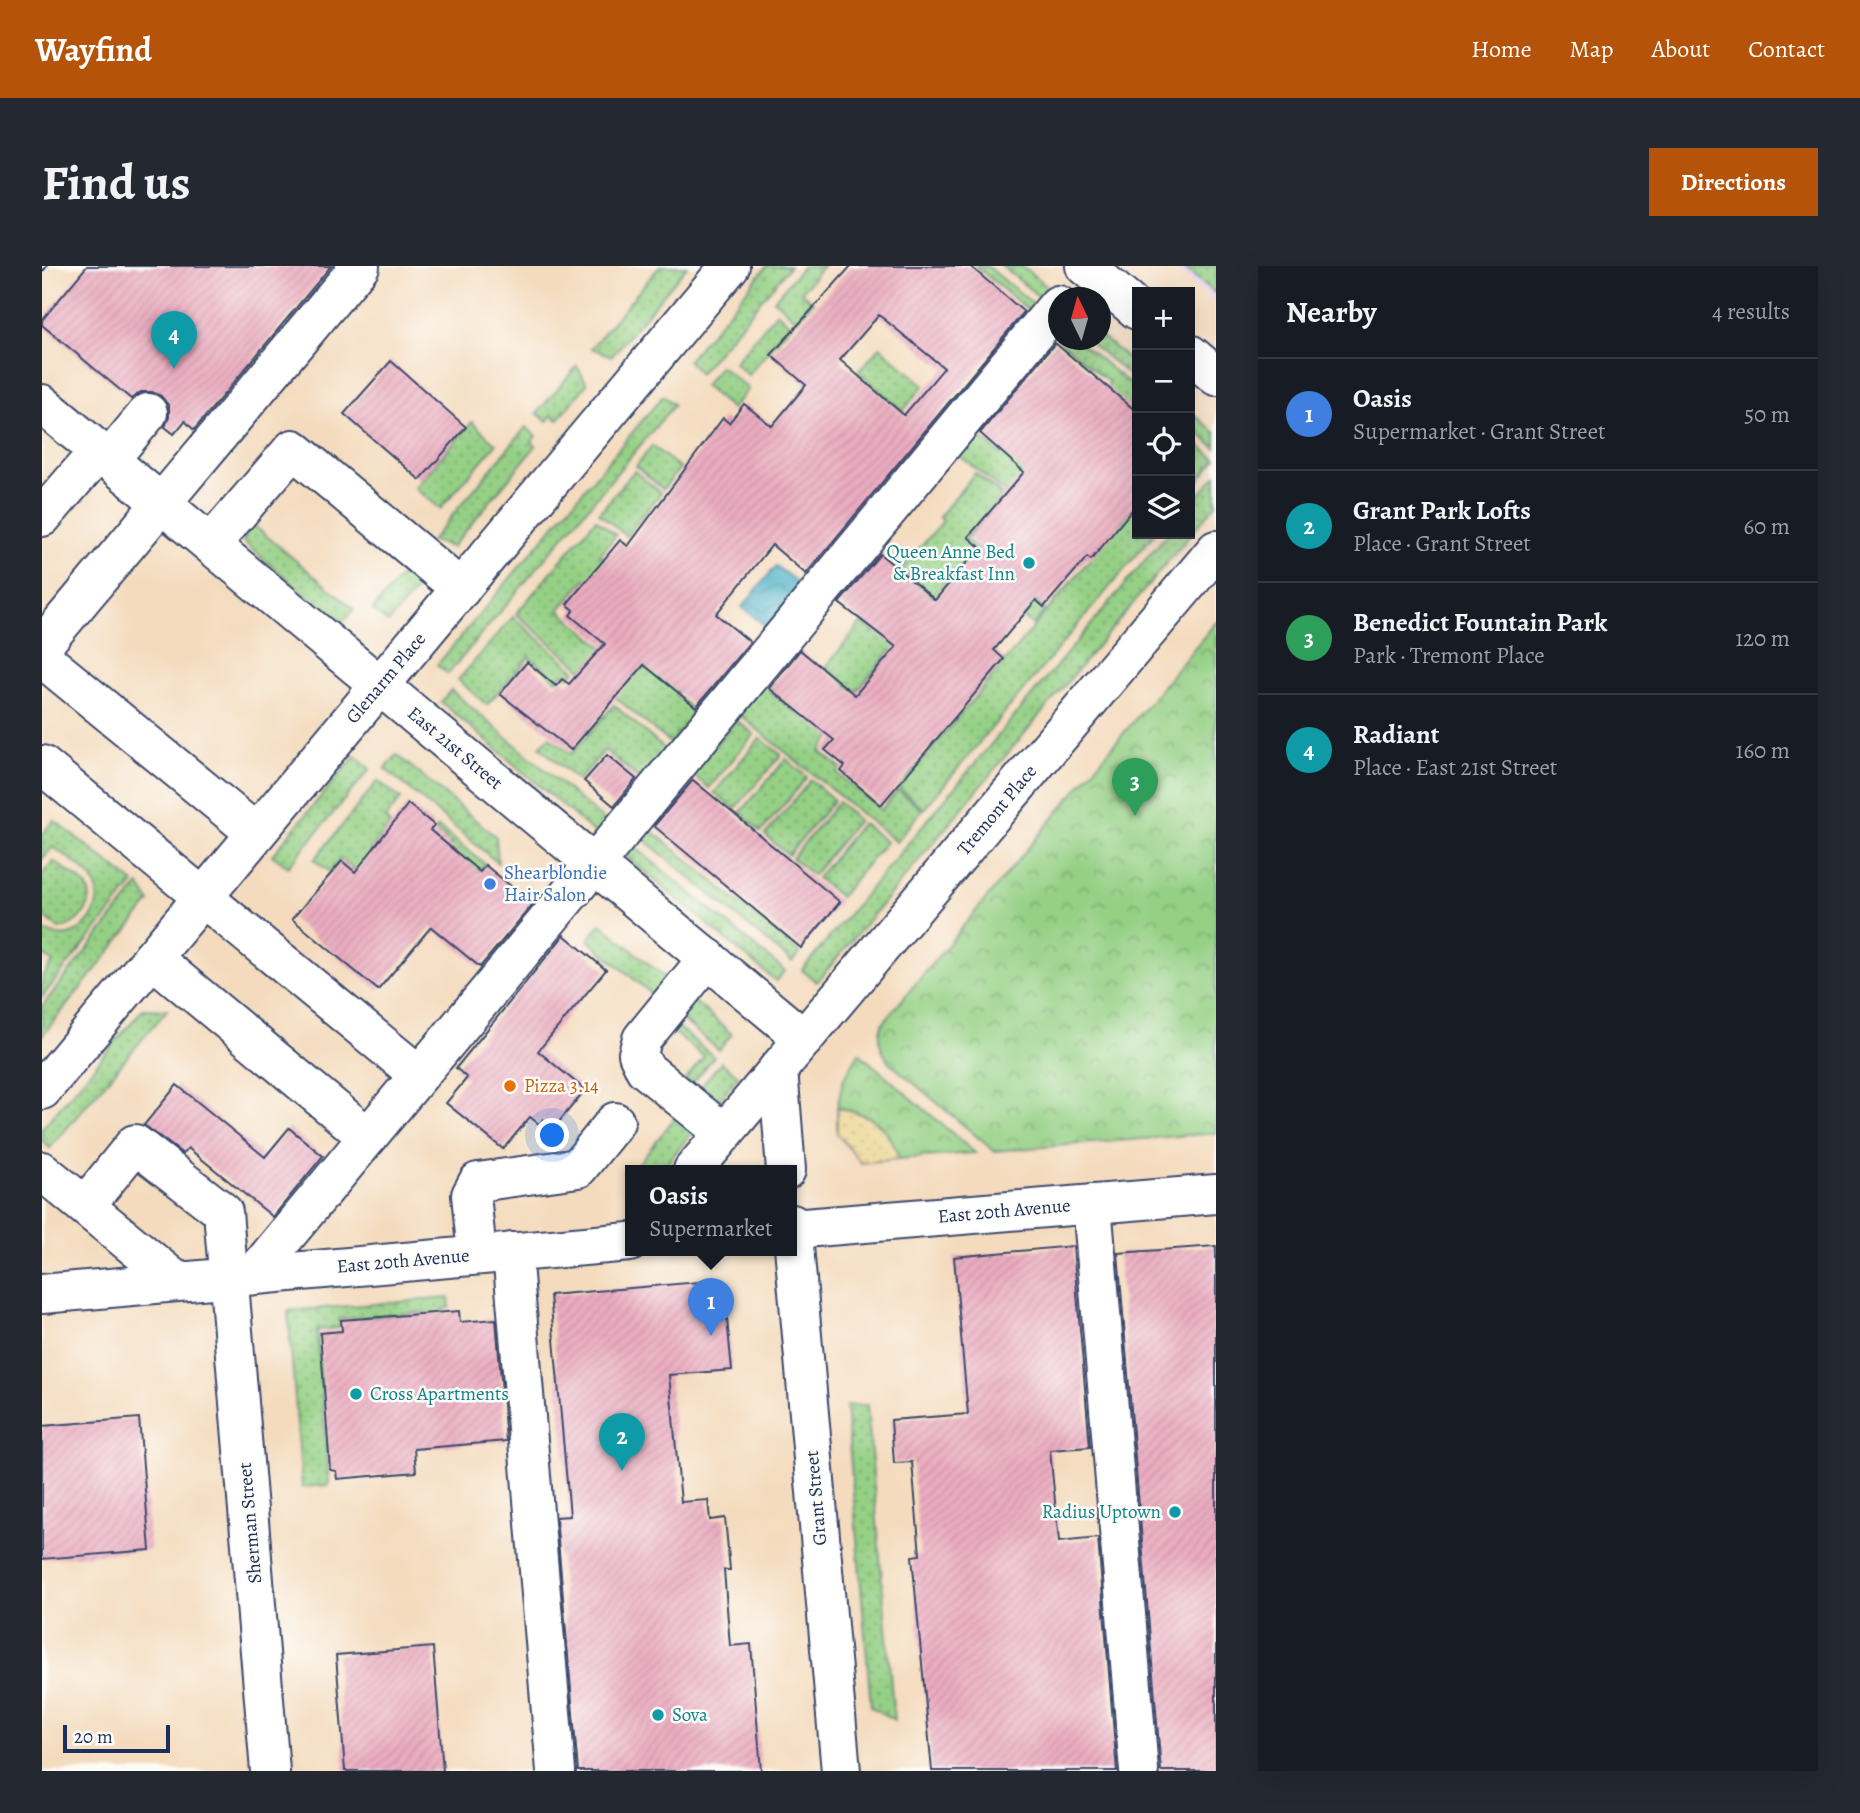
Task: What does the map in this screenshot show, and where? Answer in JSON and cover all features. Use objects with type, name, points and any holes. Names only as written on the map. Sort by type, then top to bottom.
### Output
[{"type":"street","points":[[42,646],[359,266]]},
{"type":"street","name":"Glenarm Place","points":[[42,1090],[730,266]]},
{"type":"street","points":[[1080,277],[1132,307]]},
{"type":"street","points":[[242,1274],[368,1137],[1048,318]]},
{"type":"street","points":[[1195,358],[1216,376]]},
{"type":"street","name":"East 21st Street","points":[[42,404],[804,1039]]},
{"type":"street","points":[[42,517],[148,413]]},
{"type":"street","points":[[211,544],[293,449],[461,589]]},
{"type":"street","name":"Tremont Place","points":[[697,1165],[1216,550]]},
{"type":"street","points":[[42,658],[256,833]]},
{"type":"street","points":[[42,765],[419,1075]]},
{"type":"street","points":[[152,958],[368,1137]]},
{"type":"street","points":[[708,958],[642,1039],[638,1054],[645,1069],[724,1133]]},
{"type":"street","points":[[778,1069],[786,1165]]},
{"type":"street","points":[[556,1771],[495,1253],[471,1195],[478,1182],[578,1168],[615,1122]]},
{"type":"street","name":"Sherman Street","points":[[85,1206],[135,1144],[223,1212],[242,1274],[270,1771]]},
{"type":"street","points":[[42,1171],[175,1280]]},
{"type":"street","name":"East 20th Avenue","points":[[797,1227],[1216,1194]]},
{"type":"street","points":[[1092,1204],[1139,1771]]},
{"type":"street","name":"East 20th Avenue","points":[[42,1294],[242,1274],[625,1242]]},
{"type":"street","name":"Grant Street","points":[[795,1256],[841,1771]]},
{"type":"street","name":"East 20th Avenue","points":[[42,1281],[175,1280]]},
{"type":"shaded area","points":[[1171,266],[1216,266],[1216,304]]},
{"type":"green space","points":[[660,266],[687,266],[612,356],[591,348]]},
{"type":"green space","points":[[767,266],[790,266],[699,374],[688,360]]},
{"type":"green space","points":[[803,266],[823,266],[801,292],[813,302],[797,320],[774,300]]},
{"type":"green space","points":[[975,266],[987,266],[1038,308],[1033,314]]},
{"type":"green space","points":[[1002,266],[1022,266],[1048,288],[1048,294],[1043,300]]},
{"type":"green space","points":[[1182,266],[1216,266],[1216,294]]},
{"type":"green space","points":[[777,312],[791,325],[748,375],[734,363]]},
{"type":"green space","points":[[1111,345],[1132,363],[1132,378],[1099,350],[1111,350]]},
{"type":"green space","points":[[880,347],[924,385],[903,411],[858,372]]},
{"type":"green space","points":[[1071,350],[1089,350],[1132,386],[1132,412],[1111,394],[1090,407],[1110,383]]},
{"type":"green space","points":[[577,366],[587,384],[558,420],[552,415],[547,421],[537,413]]},
{"type":"green space","points":[[720,366],[748,389],[732,409],[704,386]]},
{"type":"green space","points":[[663,396],[674,405],[448,674],[437,665]]},
{"type":"green space","points":[[1195,415],[1216,433],[1216,448],[1195,430]]},
{"type":"green space","points":[[472,422],[496,444],[440,509],[415,488]]},
{"type":"green space","points":[[526,427],[536,436],[531,442],[536,446],[452,547],[431,541]]},
{"type":"green space","points":[[971,430],[1001,454],[1018,434],[1049,460],[1007,494],[954,451]]},
{"type":"green space","points":[[1195,442],[1216,459],[1195,485]]},
{"type":"green space","points":[[652,446],[680,468],[663,489],[636,466]]},
{"type":"green space","points":[[634,471],[661,493],[626,536],[599,513]]},
{"type":"green space","points":[[975,473],[1002,495],[965,539],[980,551],[978,555],[1045,610],[1033,625],[961,565],[913,617],[893,600],[911,579],[901,570],[943,521],[939,517]]},
{"type":"green space","points":[[1216,475],[1216,504],[1195,529],[1195,500]]},
{"type":"green space","points":[[1132,509],[1132,539],[1150,539],[924,809],[899,788]]},
{"type":"green space","points":[[596,519],[616,535],[600,555],[610,564],[593,585],[585,579],[559,610],[626,666],[633,658],[646,668],[666,643],[697,669],[675,695],[696,712],[670,743],[516,614]]},
{"type":"green space","points":[[251,523],[354,609],[341,624],[243,542]]},
{"type":"green space","points":[[1163,539],[1187,539],[817,982],[802,970]]},
{"type":"green space","points":[[409,566],[421,584],[388,623],[373,610]]},
{"type":"green space","points":[[896,609],[898,654],[891,650],[856,692],[826,667],[862,622],[876,633]]},
{"type":"green space","points":[[513,617],[575,670],[569,677],[563,673],[557,680],[529,657],[487,705],[458,680]]},
{"type":"green space","points":[[1216,622],[1216,1133],[994,1151],[890,1063],[880,1045],[882,1024]]},
{"type":"green space","points":[[764,676],[775,685],[770,691],[796,712],[817,688],[832,736],[820,751],[841,768],[837,773],[881,810],[898,790],[922,810],[896,842],[735,711]]},
{"type":"green space","points":[[451,690],[613,828],[603,840],[441,702]]},
{"type":"green space","points":[[614,705],[668,752],[642,781],[605,750],[578,781],[540,747],[549,737],[571,754]]},
{"type":"green space","points":[[736,720],[754,734],[709,788],[691,773]]},
{"type":"green space","points":[[760,738],[781,755],[735,809],[714,793]]},
{"type":"green space","points":[[397,755],[496,837],[498,863],[385,769]]},
{"type":"green space","points":[[355,756],[370,769],[288,867],[272,855]]},
{"type":"green space","points":[[786,759],[807,777],[761,832],[740,813]]},
{"type":"green space","points":[[811,780],[834,800],[788,855],[765,835]]},
{"type":"green space","points":[[378,781],[401,799],[385,819],[390,824],[370,850],[443,910],[427,929],[341,859],[330,872],[314,860]]},
{"type":"green space","points":[[838,802],[858,820],[813,875],[792,858]]},
{"type":"green space","points":[[54,820],[134,883],[42,997],[42,976],[53,962],[42,954],[42,931],[61,936],[76,932],[90,920],[97,904],[96,886],[78,865],[53,847],[42,859],[42,835]]},
{"type":"green space","points":[[862,823],[886,842],[840,897],[817,878]]},
{"type":"green space","points":[[644,824],[800,953],[792,962],[636,833]]},
{"type":"green space","points":[[438,827],[485,864],[448,910],[444,854],[451,844],[435,831]]},
{"type":"green space","points":[[625,839],[785,971],[776,981],[617,849]]},
{"type":"green space","points":[[53,861],[83,883],[89,893],[87,907],[78,919],[59,929],[42,915],[42,875]]},
{"type":"green space","points":[[139,885],[150,902],[42,1036],[42,1006]]},
{"type":"green space","points":[[601,924],[672,983],[659,1000],[588,940]]},
{"type":"green space","points":[[688,996],[732,1034],[719,1050],[674,1013]]},
{"type":"green space","points":[[143,1009],[167,1010],[50,1148],[42,1141],[42,1128]]},
{"type":"green space","points":[[669,1020],[714,1057],[687,1090],[681,1085],[704,1057],[664,1025]]},
{"type":"green space","points":[[859,1053],[975,1153],[899,1159],[890,1137],[877,1123],[860,1113],[837,1108],[843,1080]]},
{"type":"green space","points":[[721,1062],[738,1076],[716,1104],[694,1095]]},
{"type":"green space","points":[[681,1110],[693,1131],[666,1165],[637,1165]]},
{"type":"green space","points":[[449,1298],[450,1308],[443,1309],[443,1318],[427,1320],[426,1312],[339,1319],[339,1328],[317,1330],[329,1485],[302,1487],[288,1311]]},
{"type":"green space","points":[[867,1405],[894,1720],[871,1707],[846,1406]]},
{"type":"sand","points":[[837,1108],[860,1114],[877,1123],[890,1138],[899,1159],[861,1163],[837,1134]]},
{"type":"water","points":[[776,566],[801,585],[767,627],[742,607]]},
{"type":"building","points":[[87,266],[331,266],[194,430],[185,421],[174,434],[165,427],[169,406],[161,396],[152,392],[141,392],[131,399],[42,325],[42,320]]},
{"type":"building","points":[[851,266],[970,266],[1024,312],[806,574],[772,545],[716,614],[750,642],[696,707],[644,665],[571,750],[500,694],[527,662],[556,686],[562,679],[569,684],[605,644],[570,615],[574,610],[567,604],[620,540],[628,546],[723,418],[729,423],[744,404],[772,426],[806,385],[771,355]],"holes":[[[879,315],[944,368],[904,415],[840,360]]]},
{"type":"building","points":[[1049,350],[1063,350],[1132,408],[1132,510],[1091,560],[1087,557],[1044,607],[1036,600],[994,650],[1004,659],[881,805],[841,771],[845,766],[825,750],[834,740],[769,688],[800,650],[855,695],[896,647],[839,603],[880,554],[935,600],[980,547],[968,537],[1024,472],[980,433]]},
{"type":"building","points":[[391,361],[466,427],[420,480],[344,414]]},
{"type":"building","points":[[607,755],[636,779],[614,806],[584,781]]},
{"type":"building","points":[[693,780],[840,902],[801,948],[654,826]]},
{"type":"building","points":[[408,804],[434,825],[430,830],[480,872],[485,865],[533,904],[480,967],[431,927],[378,990],[292,919],[342,861],[355,872]]},
{"type":"building","points":[[564,935],[606,970],[538,1051],[585,1090],[554,1128],[543,1119],[539,1124],[530,1117],[503,1149],[446,1103],[467,1078],[456,1068]]},
{"type":"building","points":[[177,1085],[265,1157],[289,1128],[323,1156],[273,1217],[188,1148],[183,1154],[144,1125]]},
{"type":"building","points":[[1073,1246],[1090,1447],[1050,1450],[1059,1542],[1098,1538],[1117,1771],[932,1771],[912,1556],[920,1555],[912,1462],[894,1463],[891,1420],[968,1414],[954,1257]]},
{"type":"building","name":"Radius Uptown","points":[[1216,1246],[1216,1771],[1161,1771],[1118,1253]]},
{"type":"building","points":[[711,1281],[712,1300],[725,1299],[732,1370],[669,1375],[681,1502],[708,1500],[710,1520],[725,1518],[730,1570],[724,1570],[730,1646],[751,1644],[761,1771],[578,1771],[556,1517],[570,1516],[550,1295]]},
{"type":"building","name":"Cross Apartments","points":[[459,1311],[460,1322],[496,1319],[506,1441],[414,1449],[416,1472],[337,1479],[336,1471],[330,1470],[320,1333],[342,1331],[341,1320]]},
{"type":"building","points":[[139,1418],[150,1550],[42,1559],[42,1426]]},
{"type":"building","points":[[433,1647],[443,1771],[345,1771],[336,1655]]},
{"type":"tram line","points":[[42,272],[47,266]]},
{"type":"place","name":"Radiant","points":[[174,369]]},
{"type":"place","name":"Queen Anne Bed & Breakfast Inn","points":[[1029,563]]},
{"type":"place","name":"Benedict Fountain Park","points":[[1135,816]]},
{"type":"place","name":"Shearblondie Hair Salon","points":[[490,884]]},
{"type":"place","name":"Pizza 3.14","points":[[510,1086]]},
{"type":"place","name":"Oasis","points":[[711,1336]]},
{"type":"place","name":"Cross Apartments","points":[[356,1394]]},
{"type":"place","name":"Grant Park Lofts","points":[[622,1471]]},
{"type":"place","name":"Radius Uptown","points":[[1175,1512]]},
{"type":"place","name":"Sova","points":[[658,1715]]}]
